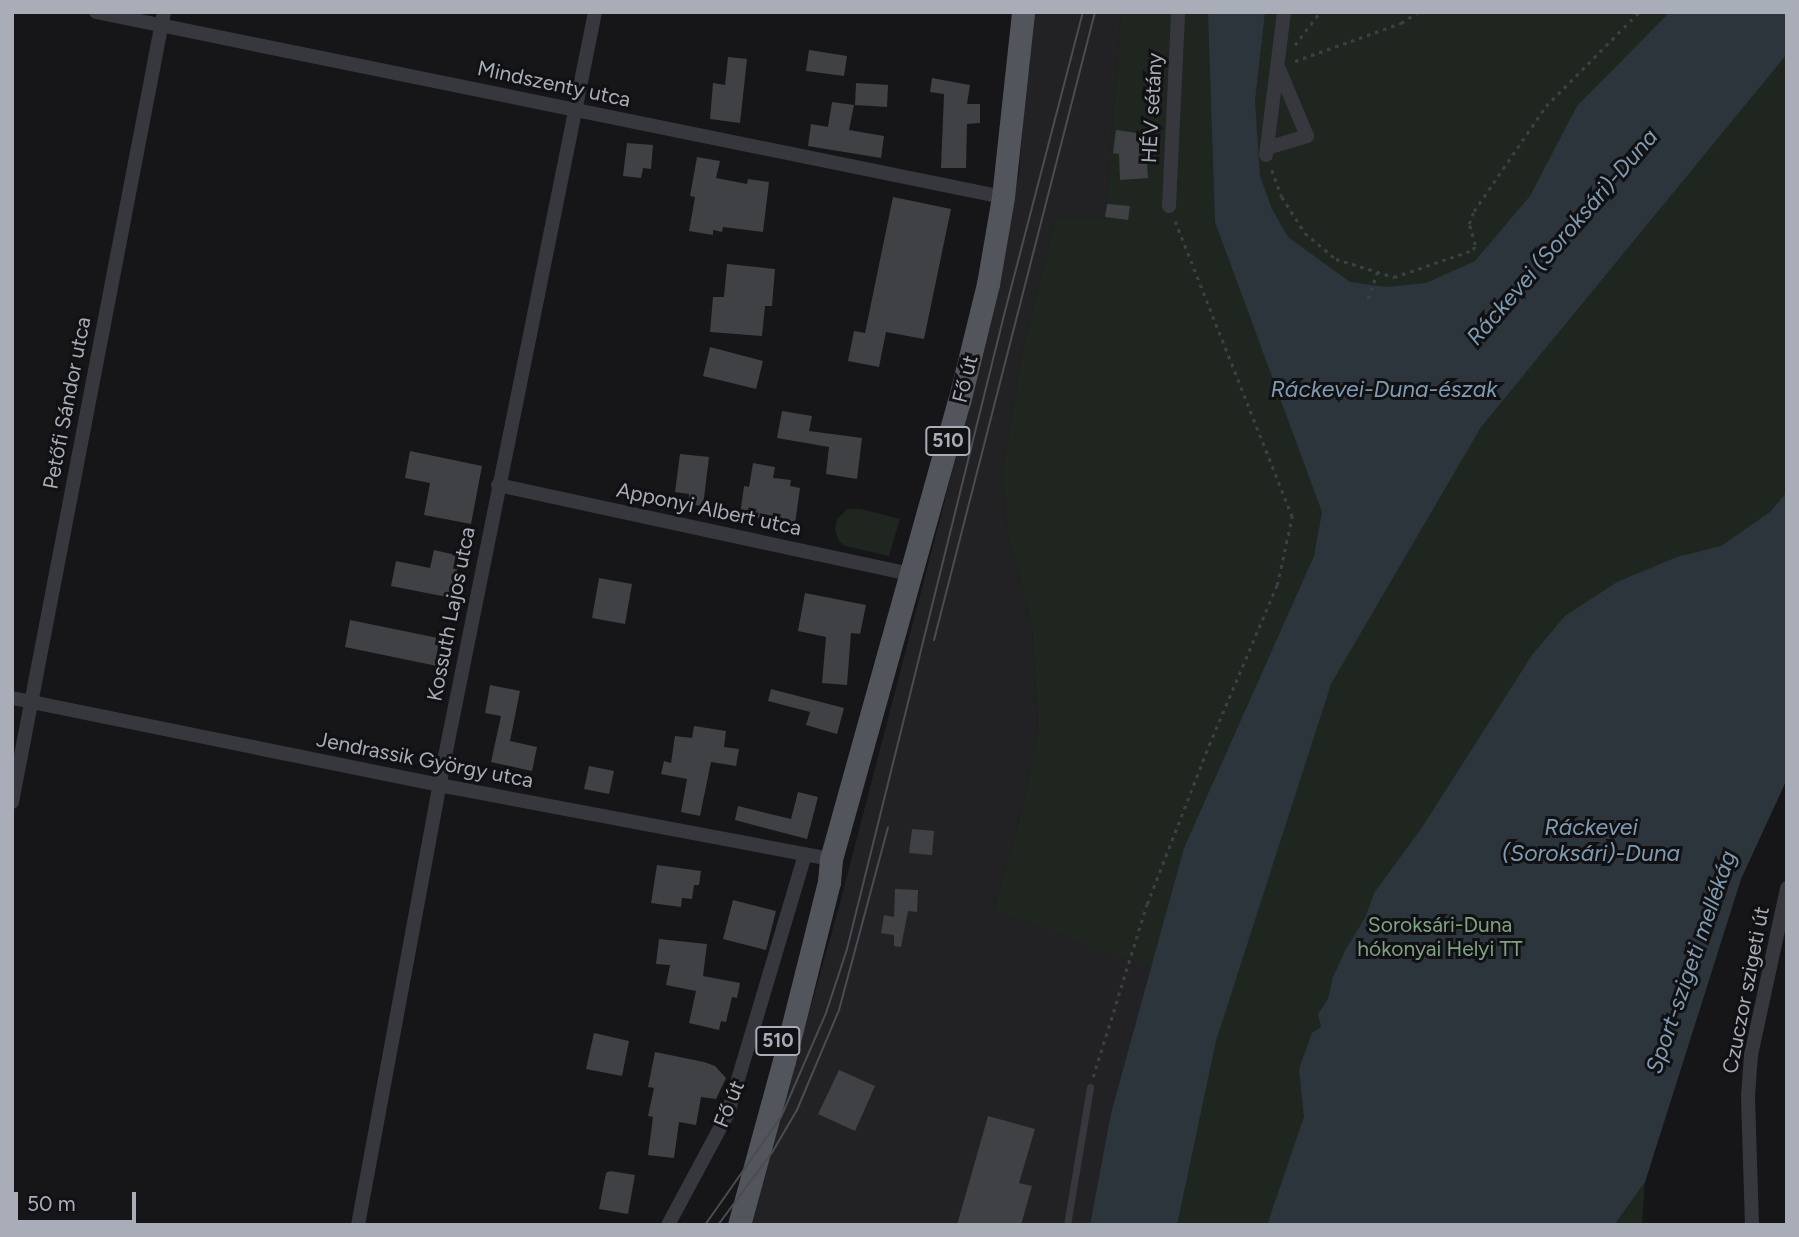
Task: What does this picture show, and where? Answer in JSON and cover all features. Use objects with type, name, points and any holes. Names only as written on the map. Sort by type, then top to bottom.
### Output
[{"type":"main road","name":"Fő út","points":[[728,1225],[821,881],[831,859],[911,574],[985,298],[1003,197],[1023,12]]},
{"type":"main road","name":"Fő út","points":[[739,1225],[829,882],[831,859]]},
{"type":"street","name":"Mindszenty utca","points":[[96,12],[163,18],[575,110],[1003,197]]},
{"type":"street","name":"Kossuth Lajos utca","points":[[358,1225],[439,785],[595,12]]},
{"type":"street","name":"HÉV sétány","points":[[1169,206],[1178,12]]},
{"type":"street","points":[[1278,67],[1307,136],[1266,151],[1284,12]]},
{"type":"street","name":"Petőfi Sándor utca","points":[[12,802],[163,18]]},
{"type":"street","name":"Apponyi Albert utca","points":[[498,485],[911,574]]},
{"type":"street","name":"Jendrassik György utca","points":[[12,698],[439,785],[831,859]]},
{"type":"street","name":"Fő út","points":[[668,1225],[728,1113],[805,854]]},
{"type":"street","name":"Czuczor szigeti út","points":[[1752,1225],[1748,1096],[1751,1055],[1787,888]]},
{"type":"lane","points":[[1067,1225],[1090,1087]]},
{"type":"path","points":[[1278,67],[1320,12]]},
{"type":"path","points":[[1278,67],[1401,23],[1418,12]]},
{"type":"path","points":[[1266,151],[1282,197],[1305,233],[1336,259],[1394,276],[1472,250],[1475,245],[1469,224],[1474,211],[1546,106],[1639,12]]},
{"type":"path","points":[[1090,1087],[1147,904],[1209,745],[1277,585],[1292,517],[1169,206]]},
{"type":"path","points":[[1368,299],[1377,273]]},
{"type":"shaded area","points":[[1031,12],[1121,12],[1105,220],[1055,220],[1022,352],[1002,472],[1007,531],[1032,627],[1038,726],[1020,818],[993,911],[1152,966],[1111,1113],[1090,1225],[749,1225],[840,903],[972,396],[1019,173]]},
{"type":"green space","name":"Soroksári-Duna hókonyai Helyi TT","points":[[1121,12],[1787,12],[1787,779],[1741,879],[1645,1182],[1642,1225],[1090,1225],[1111,1113],[1152,967],[993,911],[1020,818],[1038,726],[1032,627],[1007,531],[1002,472],[1022,352],[1055,219],[1105,220]]},
{"type":"green space","points":[[848,509],[861,509],[900,519],[889,556],[845,546],[839,541],[835,530],[837,519]]},
{"type":"water","name":"Ráckevei-Duna-észak","points":[[1208,12],[1265,12],[1255,101],[1260,176],[1272,209],[1288,237],[1350,282],[1386,287],[1426,283],[1475,261],[1530,196],[1577,106],[1670,12],[1787,12],[1787,54],[1481,427],[1331,684],[1216,1041],[1177,1225],[1090,1225],[1111,1113],[1184,848],[1314,556],[1322,512],[1215,222]]},
{"type":"water","name":"Ráckevei (Soroksári)-Duna","points":[[1787,492],[1787,779],[1741,879],[1645,1182],[1614,1225],[1267,1225],[1304,1117],[1299,1069],[1312,1033],[1321,1027],[1318,1014],[1328,999],[1333,977],[1346,949],[1365,918],[1374,893],[1421,829],[1532,655],[1565,616],[1617,582],[1677,557],[1721,546],[1770,512]]},
{"type":"building","points":[[809,50],[847,56],[844,76],[806,71]]},
{"type":"building","points":[[728,57],[747,59],[740,123],[710,119],[713,83],[725,85]]},
{"type":"building","points":[[932,78],[970,85],[967,104],[980,104],[980,123],[967,124],[966,168],[941,168],[944,94],[930,92]]},
{"type":"building","points":[[856,83],[888,85],[887,107],[855,105]]},
{"type":"building","points":[[832,102],[854,105],[849,130],[884,136],[881,158],[808,146],[811,124],[828,127]]},
{"type":"building","points":[[1116,130],[1144,134],[1139,161],[1147,161],[1148,178],[1120,180],[1119,154],[1113,153]]},
{"type":"building","points":[[627,143],[653,145],[651,169],[643,168],[641,178],[623,176]]},
{"type":"building","points":[[697,157],[720,161],[716,178],[747,184],[748,179],[769,182],[763,232],[723,227],[722,232],[713,230],[713,235],[689,231],[695,197],[690,196]]},
{"type":"building","points":[[893,197],[951,209],[924,339],[886,332],[879,367],[848,361],[854,331],[865,333]]},
{"type":"building","points":[[1107,204],[1130,206],[1128,220],[1105,217]]},
{"type":"building","points":[[727,264],[775,269],[772,306],[765,306],[762,336],[710,332],[713,297],[724,297]]},
{"type":"building","points":[[710,347],[763,361],[756,389],[703,376]]},
{"type":"building","points":[[782,411],[812,416],[809,431],[862,438],[857,479],[826,474],[829,447],[777,438]]},
{"type":"building","points":[[410,451],[482,466],[471,524],[424,515],[430,483],[405,478]]},
{"type":"building","points":[[680,454],[709,457],[703,506],[688,504],[689,494],[675,492]]},
{"type":"building","points":[[753,463],[775,467],[773,478],[791,480],[790,486],[800,488],[795,524],[740,515],[744,486],[749,487]]},
{"type":"building","points":[[434,550],[460,556],[452,598],[391,586],[396,561],[430,568]]},
{"type":"building","points":[[599,578],[632,584],[625,624],[592,618]]},
{"type":"building","points":[[805,593],[866,605],[860,634],[851,633],[847,685],[822,683],[826,637],[798,631]]},
{"type":"building","points":[[350,620],[443,639],[437,666],[345,647]]},
{"type":"building","points":[[490,685],[520,691],[510,741],[537,747],[532,771],[491,762],[501,716],[485,713]]},
{"type":"building","points":[[771,689],[844,708],[837,734],[806,725],[810,712],[768,701]]},
{"type":"building","points":[[694,726],[726,731],[724,747],[739,749],[736,766],[711,762],[700,816],[681,812],[687,779],[661,774],[664,761],[671,763],[675,736],[692,738]]},
{"type":"building","points":[[589,766],[614,771],[609,794],[584,789]]},
{"type":"building","points":[[798,792],[818,797],[807,839],[735,820],[738,806],[791,819]]},
{"type":"building","points":[[912,829],[934,831],[932,855],[909,853]]},
{"type":"building","points":[[657,865],[701,871],[699,885],[694,885],[692,899],[682,898],[681,907],[651,903]]},
{"type":"building","points":[[895,889],[918,890],[917,912],[908,911],[901,947],[894,946],[894,935],[881,933],[884,915],[894,917]]},
{"type":"building","points":[[733,900],[776,911],[766,950],[723,939]]},
{"type":"building","points":[[659,939],[707,944],[703,976],[740,983],[737,998],[732,997],[726,1022],[721,1021],[719,1030],[689,1023],[696,991],[666,985],[670,965],[656,964]]},
{"type":"building","points":[[594,1033],[629,1041],[622,1076],[586,1069]]},
{"type":"building","points":[[655,1052],[715,1066],[726,1078],[716,1099],[701,1097],[696,1125],[679,1122],[674,1158],[648,1155],[653,1117],[648,1116],[654,1088],[648,1087]]},
{"type":"building","points":[[839,1070],[875,1086],[855,1131],[818,1114]]},
{"type":"building","points":[[988,1116],[1035,1129],[1019,1183],[1032,1186],[1021,1225],[957,1225]]},
{"type":"building","points":[[610,1171],[635,1175],[628,1214],[599,1209],[606,1173]]},
{"type":"tram line","points":[[705,1225],[781,1117],[826,1013],[847,949],[1004,315],[1083,12]]},
{"type":"tram line","points":[[934,640],[1095,12]]},
{"type":"tram line","points":[[718,1225],[773,1151],[797,1110],[839,1010],[888,827]]},
{"type":"water label","name":"Sport-szigeti mellékág","points":[[1691,962]]}]
